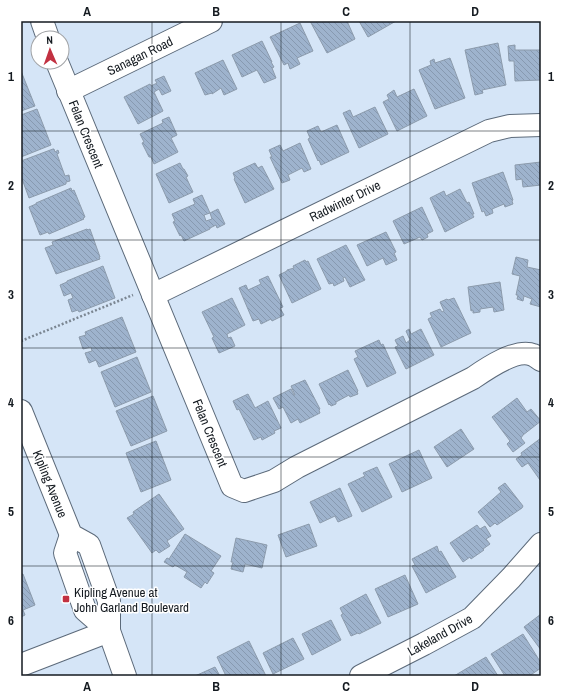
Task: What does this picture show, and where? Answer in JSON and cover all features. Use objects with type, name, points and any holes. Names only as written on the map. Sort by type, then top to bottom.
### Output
[{"type":"street","name":"Sanagan Road","points":[[68,91],[211,21]]},
{"type":"street","name":"Felan Crescent","points":[[60,70],[232,486],[244,491],[274,481],[297,467],[473,378],[486,369],[516,354],[532,354],[541,360]]},
{"type":"street","name":"Radwinter Drive","points":[[153,295],[489,131],[510,126],[541,124]]},
{"type":"street","name":"Kipling Avenue","points":[[21,411],[71,535],[65,553],[86,610],[109,631],[125,676]]},
{"type":"street","name":"Lakeland Drive","points":[[361,676],[431,641],[472,618],[511,578],[541,544]]},
{"type":"street","points":[[21,665],[109,631]]},
{"type":"path","points":[[21,341],[132,294],[153,295]]},
{"type":"building","points":[[310,21],[347,21],[355,39],[327,53]]},
{"type":"building","points":[[359,21],[396,21],[368,37]]},
{"type":"building","points":[[300,23],[313,51],[297,58],[300,64],[290,69],[288,63],[284,65],[270,37]]},
{"type":"building","points":[[262,41],[274,67],[272,68],[276,78],[264,83],[257,70],[242,77],[232,55]]},
{"type":"building","points":[[498,43],[506,85],[482,90],[483,93],[475,95],[465,50]]},
{"type":"building","points":[[515,45],[515,50],[541,50],[541,80],[515,81],[514,61],[509,61],[508,46]]},
{"type":"building","points":[[450,58],[465,98],[435,109],[419,70],[431,65],[430,61],[434,59],[435,63]]},
{"type":"building","points":[[223,60],[237,89],[224,95],[221,88],[212,94],[205,95],[195,73]]},
{"type":"building","points":[[21,71],[35,106],[21,111]]},
{"type":"building","points":[[164,76],[171,91],[162,95],[159,89],[154,92],[163,111],[138,124],[124,97],[150,84],[151,86],[157,83],[155,80]]},
{"type":"building","points":[[414,89],[427,116],[397,131],[383,102],[389,99],[387,95],[394,90],[397,97]]},
{"type":"building","points":[[375,107],[388,134],[359,148],[343,113],[350,110],[353,117]]},
{"type":"building","points":[[37,109],[51,145],[21,157],[21,115]]},
{"type":"building","points":[[169,117],[177,135],[171,138],[178,152],[154,164],[142,143],[144,142],[140,134],[163,123],[162,120]]},
{"type":"building","points":[[337,125],[349,152],[321,165],[308,139],[310,138],[307,131],[318,126],[321,132]]},
{"type":"building","points":[[300,143],[311,169],[304,172],[302,168],[288,175],[290,180],[282,183],[270,157],[272,157],[269,150],[280,145],[283,151]]},
{"type":"building","points":[[53,149],[55,152],[58,150],[59,153],[57,154],[65,176],[69,175],[70,181],[66,182],[66,184],[29,198],[21,176],[21,161]]},
{"type":"building","points":[[541,162],[541,185],[523,187],[522,179],[516,180],[515,165]]},
{"type":"building","points":[[180,163],[188,176],[186,177],[193,192],[169,203],[156,174]]},
{"type":"building","points":[[255,163],[258,168],[262,166],[274,189],[245,203],[234,179],[233,173]]},
{"type":"building","points":[[503,172],[513,204],[505,207],[504,204],[492,209],[493,213],[486,216],[484,211],[482,212],[472,183]]},
{"type":"building","points":[[71,188],[72,191],[74,190],[85,217],[83,218],[84,219],[49,234],[48,232],[40,235],[29,207]]},
{"type":"building","points":[[460,189],[467,203],[469,202],[474,217],[445,232],[430,198],[444,191],[446,196]]},
{"type":"building","points":[[202,195],[210,213],[218,209],[225,224],[217,228],[216,225],[184,241],[173,222],[175,221],[172,214],[195,204],[193,199]],"holes":[[[210,213],[212,219],[206,221],[204,215]]]},
{"type":"building","points":[[422,207],[433,231],[427,234],[428,237],[422,240],[420,237],[404,244],[393,221]]},
{"type":"building","points":[[90,229],[100,259],[56,274],[45,248],[53,245],[52,242]]},
{"type":"building","points":[[386,232],[396,252],[394,253],[397,260],[386,265],[383,258],[367,266],[357,245]]},
{"type":"building","points":[[346,245],[365,280],[350,287],[345,277],[343,278],[344,281],[334,286],[333,283],[329,284],[317,259]]},
{"type":"building","points":[[516,257],[528,260],[527,267],[541,270],[541,307],[530,304],[532,299],[524,296],[523,301],[517,299],[518,295],[516,295],[520,276],[512,274]]},
{"type":"building","points":[[305,260],[306,262],[308,261],[321,289],[292,303],[279,275],[294,268],[293,266]]},
{"type":"building","points":[[103,266],[115,298],[79,312],[78,310],[72,312],[68,300],[73,298],[71,293],[64,296],[60,285]]},
{"type":"building","points":[[268,276],[283,307],[280,308],[284,315],[272,321],[271,319],[261,324],[259,319],[253,321],[239,288],[246,285],[248,290],[261,284],[259,280]]},
{"type":"building","points":[[500,282],[504,310],[494,312],[493,307],[480,309],[480,312],[473,313],[473,310],[471,311],[468,287]]},
{"type":"building","points":[[232,298],[245,325],[227,334],[228,338],[231,337],[235,346],[219,353],[212,338],[214,337],[202,312]]},
{"type":"building","points":[[454,298],[471,333],[441,347],[428,319],[432,317],[430,313],[440,309],[442,312],[444,311],[440,302]]},
{"type":"building","points":[[122,317],[136,352],[99,367],[96,360],[89,363],[85,353],[92,351],[91,347],[83,349],[79,337],[86,335],[85,332]]},
{"type":"building","points":[[409,329],[411,334],[421,329],[434,355],[406,369],[395,347],[398,346],[395,340],[403,336],[406,343],[410,340],[406,331]]},
{"type":"building","points":[[379,340],[381,345],[383,344],[396,373],[367,387],[354,359],[358,357],[355,351]]},
{"type":"building","points":[[137,357],[151,392],[115,407],[101,372]]},
{"type":"building","points":[[348,370],[358,394],[350,397],[349,395],[336,402],[336,404],[331,406],[330,404],[329,405],[319,384]]},
{"type":"building","points":[[305,380],[320,409],[320,413],[300,423],[298,419],[291,423],[283,407],[279,409],[273,398],[291,389],[295,395],[291,386]]},
{"type":"building","points":[[248,394],[255,408],[268,401],[281,428],[274,431],[275,433],[262,440],[261,437],[254,440],[239,409],[237,410],[233,401]]},
{"type":"building","points":[[153,396],[167,431],[131,446],[116,411]]},
{"type":"building","points":[[517,398],[527,412],[531,409],[541,421],[523,435],[521,438],[525,443],[513,452],[507,444],[510,441],[492,417]]},
{"type":"building","points":[[461,429],[474,449],[447,467],[434,447]]},
{"type":"building","points":[[541,438],[540,480],[528,463],[522,467],[516,459],[522,455],[521,453]]},
{"type":"building","points":[[156,441],[171,480],[141,492],[126,453]]},
{"type":"building","points":[[419,450],[432,478],[402,492],[389,464]]},
{"type":"building","points":[[377,467],[392,497],[362,512],[348,484],[365,476],[363,473]]},
{"type":"building","points":[[505,483],[523,506],[497,525],[495,523],[490,527],[478,512],[501,492],[498,488]]},
{"type":"building","points":[[340,488],[352,516],[338,522],[335,516],[320,523],[310,502]]},
{"type":"building","points":[[159,494],[184,529],[167,541],[170,546],[159,553],[156,550],[152,553],[127,518]]},
{"type":"building","points":[[309,524],[317,546],[286,557],[278,535]]},
{"type":"building","points":[[477,525],[480,529],[485,526],[491,536],[486,539],[490,544],[471,559],[470,557],[463,562],[450,543]]},
{"type":"building","points":[[185,534],[221,556],[211,571],[214,573],[207,584],[205,582],[201,588],[184,577],[187,572],[175,565],[173,567],[164,562],[167,558],[169,559]]},
{"type":"building","points":[[236,538],[267,545],[262,568],[245,564],[243,572],[231,569]]},
{"type":"building","points":[[437,546],[439,552],[441,551],[456,577],[426,593],[412,566],[415,565],[412,559]]},
{"type":"building","points":[[21,574],[23,574],[35,605],[23,610],[25,615],[21,617]]},
{"type":"building","points":[[405,575],[418,604],[388,617],[375,589]]},
{"type":"building","points":[[366,594],[381,623],[359,634],[358,633],[351,636],[341,615],[343,614],[340,608]]},
{"type":"building","points":[[541,614],[541,650],[524,627]]},
{"type":"building","points":[[331,620],[341,640],[312,655],[302,634]]},
{"type":"building","points":[[523,634],[541,663],[541,668],[529,676],[505,676],[491,654]]},
{"type":"building","points":[[293,638],[304,659],[273,674],[263,653]]},
{"type":"building","points":[[249,641],[266,676],[226,676],[217,657]]},
{"type":"building","points":[[486,657],[498,676],[454,676]]},
{"type":"building","points":[[215,667],[220,676],[195,676]]},
{"type":"place","name":"Kipling Avenue at John Garland Boulevard","points":[[66,599]]}]
